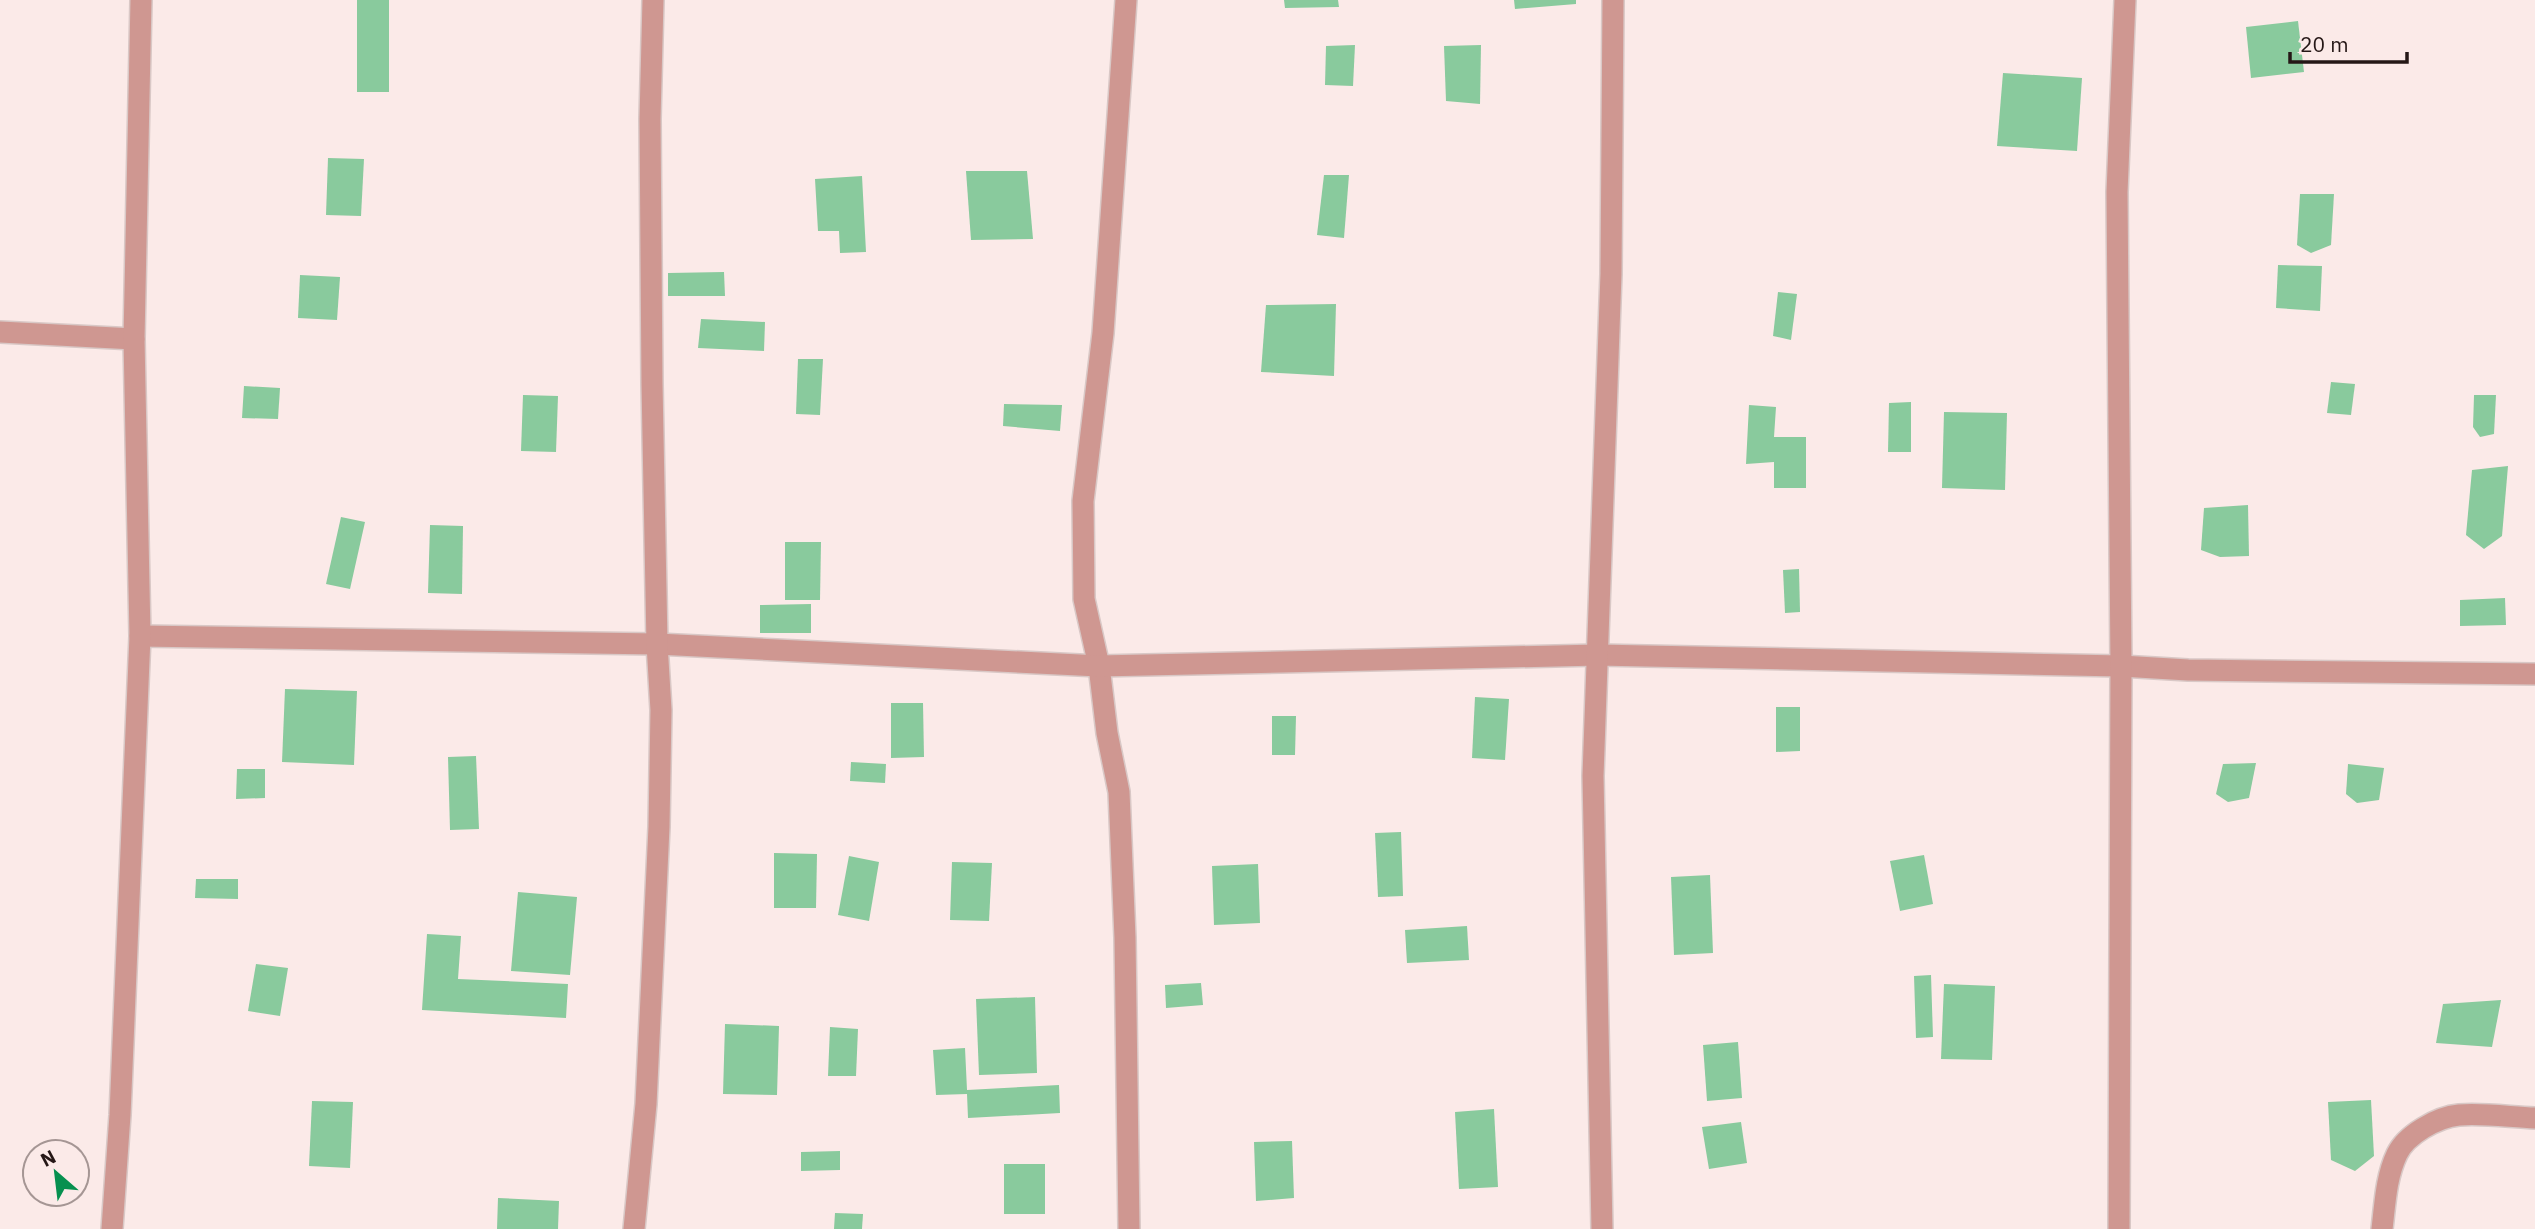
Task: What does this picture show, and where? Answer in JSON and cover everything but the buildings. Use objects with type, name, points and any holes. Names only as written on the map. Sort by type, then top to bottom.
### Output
[{"type":"street","points":[[112,1229],[120,1115],[140,636],[134,339],[141,0]]},
{"type":"street","points":[[634,1229],[646,1104],[659,827],[661,710],[657,644],[650,119],[653,0]]},
{"type":"street","points":[[1126,0],[1103,333],[1083,500],[1084,599],[1099,666],[1107,733],[1119,792],[1125,952],[1129,1229]]},
{"type":"street","points":[[1602,1229],[1592,776],[1611,274],[1614,0]]},
{"type":"street","points":[[2119,1229],[2121,666],[2117,192],[2125,0]]},
{"type":"street","points":[[0,332],[134,339]]},
{"type":"street","points":[[140,636],[657,644],[1099,666],[1598,655],[2202,670],[2535,674]]},
{"type":"street","points":[[2382,1229],[2388,1178],[2397,1154],[2407,1138],[2429,1125],[2457,1115],[2535,1118]]}]
